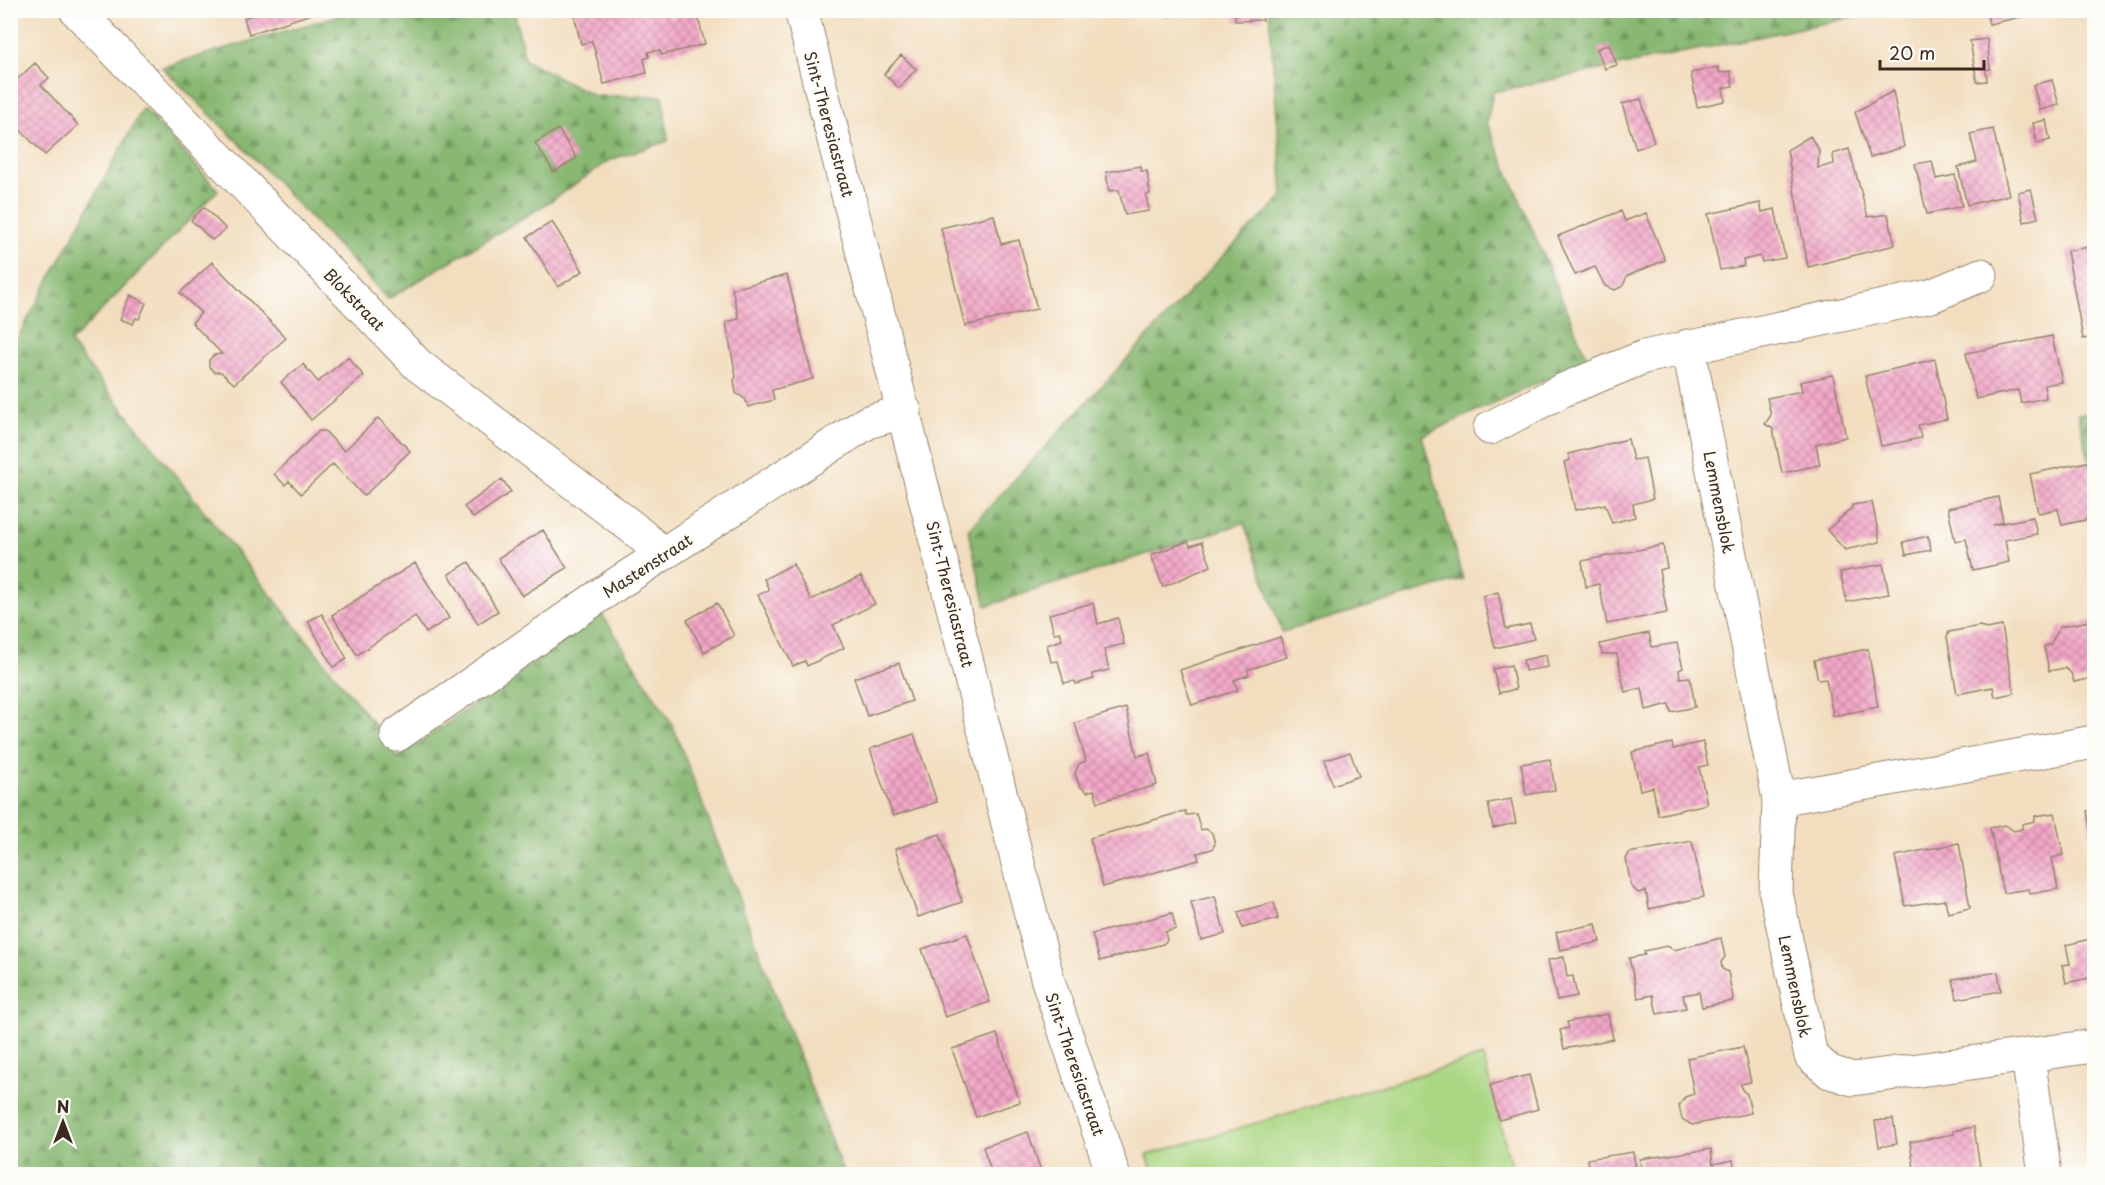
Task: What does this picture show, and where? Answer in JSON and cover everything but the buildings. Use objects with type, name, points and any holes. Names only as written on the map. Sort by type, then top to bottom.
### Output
[{"type":"street","name":"Blokstraat","points":[[76,10],[418,365],[633,528],[663,554]]},
{"type":"street","name":"Sint-Theresiastraat","points":[[801,10],[905,411],[1048,981],[1113,1174]]},
{"type":"street","points":[[1490,428],[1563,390],[1644,357],[1931,296],[1981,275]]},
{"type":"street","name":"Lemmensblok","points":[[1688,346],[1779,799],[1776,893],[1811,1056],[1830,1072],[1853,1079],[2028,1058],[2094,1047]]},
{"type":"street","name":"Mastenstraat","points":[[397,735],[663,554],[868,422],[905,411]]},
{"type":"street","points":[[1779,799],[2094,742]]},
{"type":"street","points":[[2028,1058],[2045,1174]]},
{"type":"green space","points":[[353,11],[514,11],[525,60],[595,96],[663,96],[668,141],[610,160],[551,201],[388,299],[248,152],[162,67]]},
{"type":"green space","points":[[1269,11],[1883,11],[1493,92],[1487,123],[1588,360],[1422,436],[1463,579],[1282,632],[1244,523],[986,606],[968,530],[1218,261],[1283,196]]},
{"type":"green space","points":[[143,108],[218,190],[70,343],[381,733],[397,758],[602,614],[672,724],[844,1174],[11,1174],[11,350]]},
{"type":"green space","points":[[2094,412],[2094,479],[2078,414]]},
{"type":"green space","points":[[1483,1056],[1513,1174],[1153,1174],[1147,1155]]}]
